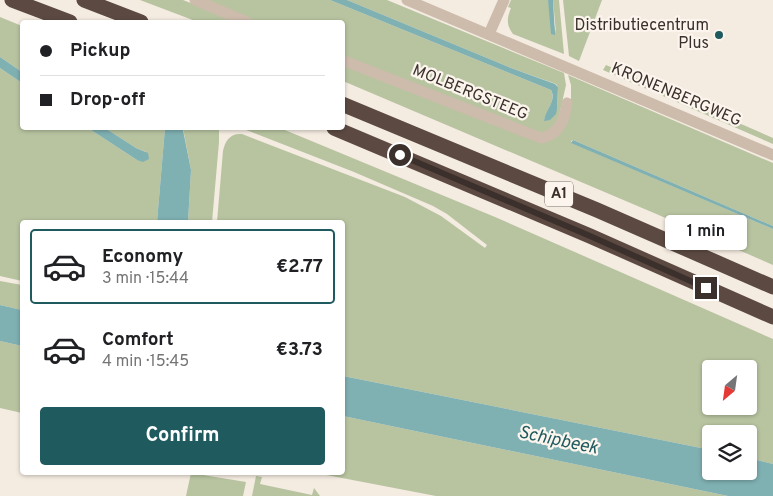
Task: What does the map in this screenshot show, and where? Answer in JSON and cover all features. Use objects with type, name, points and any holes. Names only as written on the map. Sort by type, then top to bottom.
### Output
[{"type":"highway","points":[[12,0],[65,20]]},
{"type":"highway","points":[[84,0],[136,20]]},
{"type":"highway","name":"A1","points":[[345,105],[597,210],[773,287]]},
{"type":"highway","name":"A1","points":[[339,130],[590,236],[773,317]]},
{"type":"street","points":[[195,0],[242,20]]},
{"type":"street","name":"KRONENBERGWEG","points":[[407,0],[773,155]]},
{"type":"street","points":[[489,34],[504,0]]},
{"type":"street","name":"MOLBERGSTEEG","points":[[345,61],[541,138],[552,134],[561,124],[567,103]]},
{"type":"green space","points":[[140,0],[183,0],[235,20],[193,20]]},
{"type":"green space","points":[[203,0],[330,0],[551,90],[552,101],[544,120],[557,109],[558,87],[556,84],[511,68],[347,0],[387,0],[564,73],[566,85],[557,125],[544,134],[345,59],[345,20],[249,20]]},
{"type":"green space","points":[[511,0],[548,0],[556,33],[553,0],[559,0],[564,54],[513,34],[509,28],[508,21],[511,8],[508,7]]},
{"type":"green space","points":[[563,0],[602,0],[579,61],[569,56]]},
{"type":"green space","points":[[0,17],[20,25],[20,71],[0,57]]},
{"type":"green space","points":[[345,65],[546,140],[571,99],[571,85],[568,75],[773,163],[773,226],[573,140],[571,141],[773,229],[773,265],[345,82]]},
{"type":"green space","points":[[606,65],[773,138],[773,144],[603,70]]},
{"type":"green space","points":[[0,68],[20,82],[20,130],[91,130],[137,160],[146,152],[136,148],[108,130],[165,130],[157,220],[20,220],[20,281],[0,276]]},
{"type":"green space","points":[[183,130],[219,130],[212,220],[188,220],[191,170]]},
{"type":"green space","points":[[246,130],[285,130],[495,217],[773,339],[773,464],[757,460],[757,425],[702,425],[702,448],[345,376],[345,220],[217,220],[225,144],[231,136],[242,134],[405,197],[441,216],[485,248],[487,245],[447,214],[433,206],[354,172]]},
{"type":"green space","points":[[0,281],[20,285],[20,310],[0,305]]},
{"type":"green space","points":[[0,341],[20,346],[20,413],[0,408]]},
{"type":"green space","points":[[345,416],[728,496],[436,496],[326,475],[345,475]]},
{"type":"green space","points":[[191,475],[203,475],[246,482],[243,496],[186,496]]},
{"type":"green space","points":[[256,476],[262,477],[260,484],[312,495],[314,488],[320,496],[252,496]]},
{"type":"water","points":[[330,0],[347,0],[511,68],[555,84],[558,87],[556,114],[550,120],[544,121],[553,98],[551,90]]},
{"type":"water","points":[[548,0],[553,0],[555,35],[551,34]]},
{"type":"water","points":[[0,57],[20,71],[20,82],[0,68]]},
{"type":"water","points":[[91,130],[108,130],[136,148],[148,153],[149,159],[143,162]]},
{"type":"water","points":[[165,130],[183,130],[191,170],[188,220],[157,220]]},
{"type":"water","points":[[573,140],[773,226],[773,229],[571,143]]},
{"type":"water","points":[[0,305],[20,310],[20,346],[0,341]]},
{"type":"water","name":"Schipbeek","points":[[345,376],[702,448],[702,480],[757,480],[757,460],[773,464],[773,496],[728,496],[345,416]]},
{"type":"place","name":"Distributiecentrum Plus","points":[[719,35]]},
{"type":"route","points":[[400,155],[706,288]]}]
